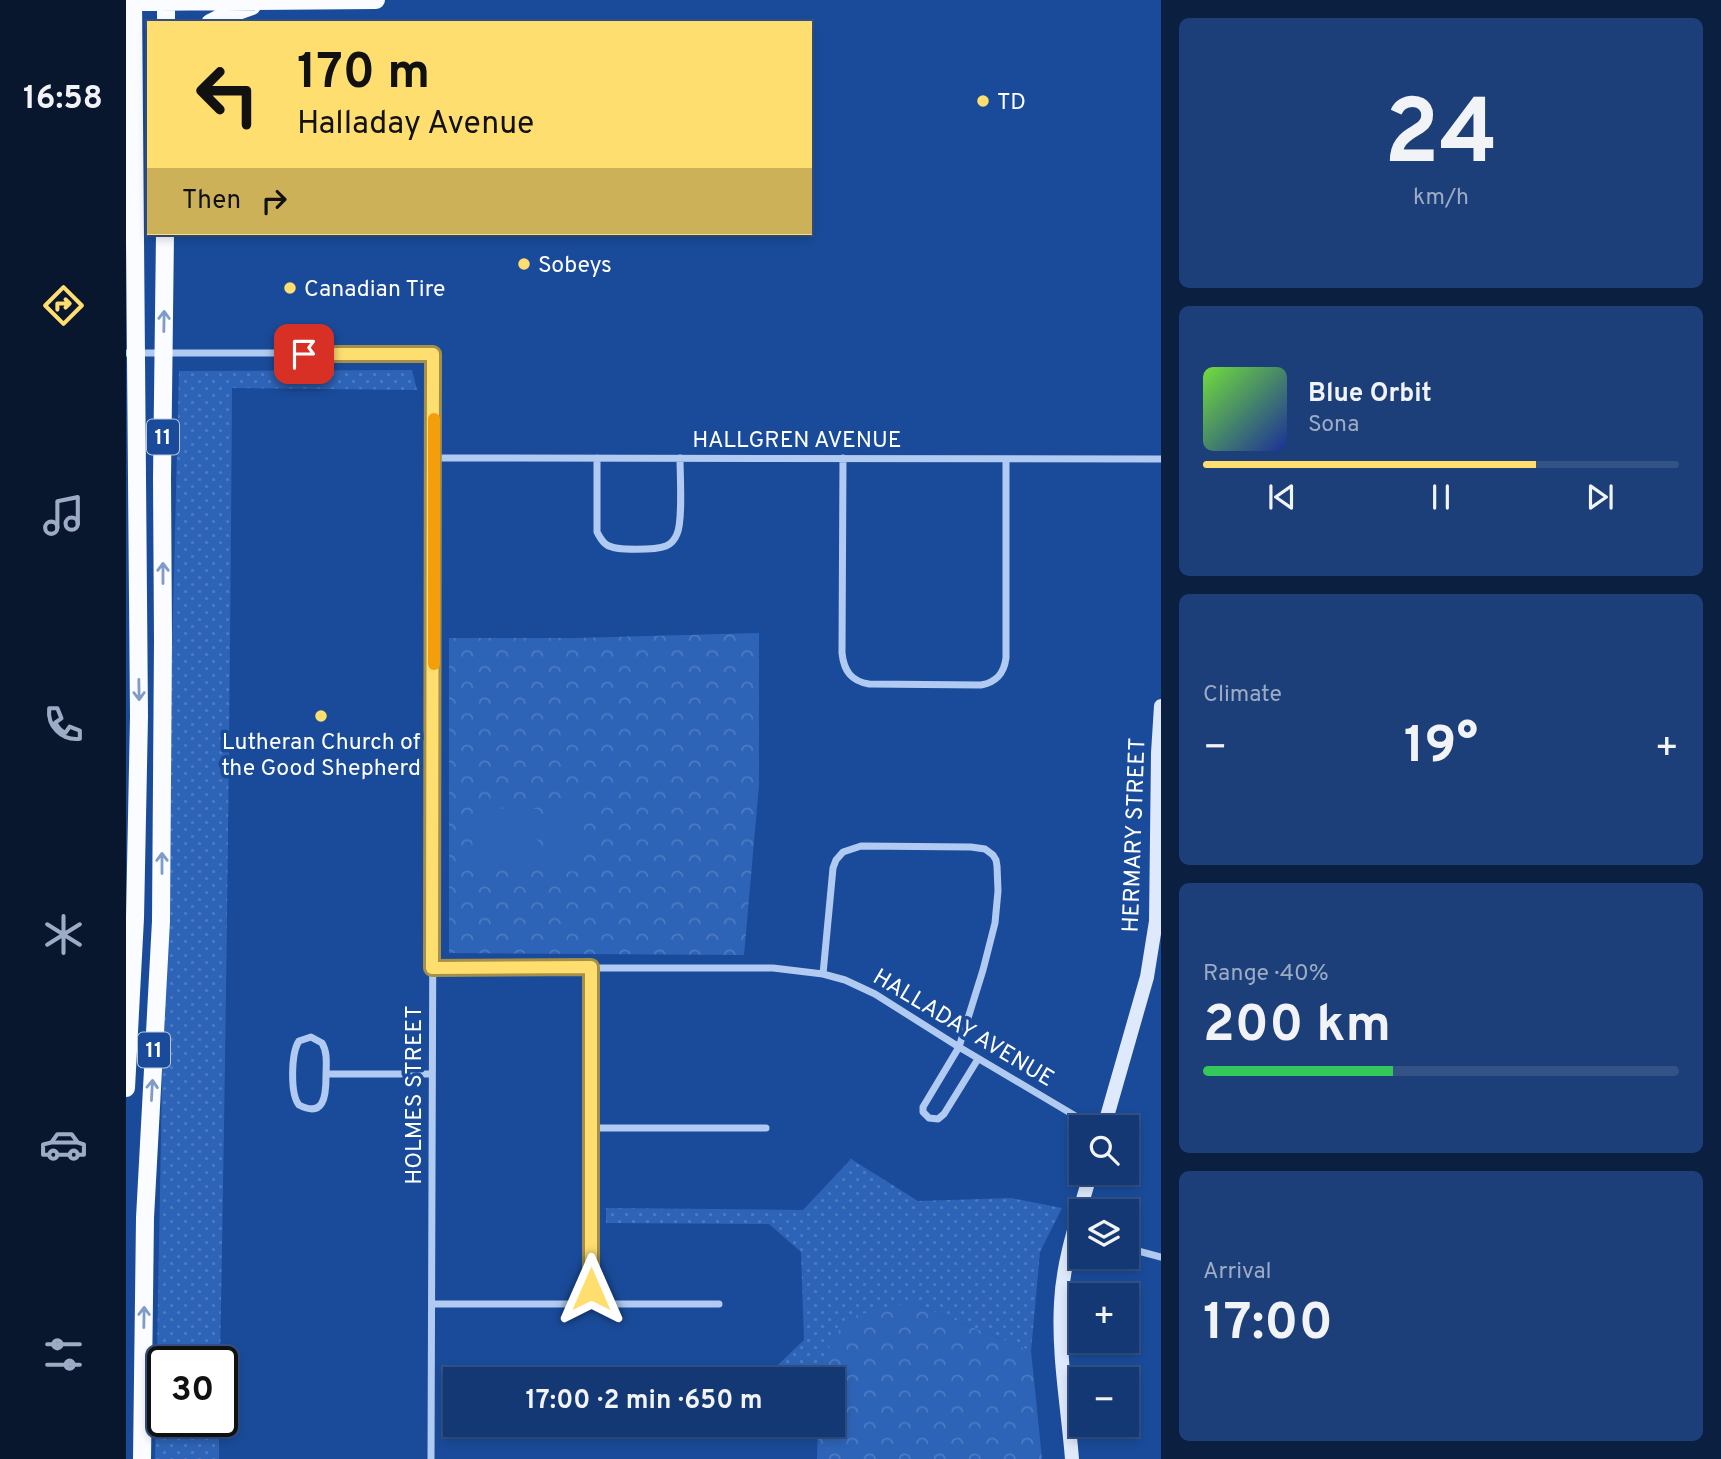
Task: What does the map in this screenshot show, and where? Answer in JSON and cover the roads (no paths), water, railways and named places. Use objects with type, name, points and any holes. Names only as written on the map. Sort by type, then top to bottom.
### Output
[{"type":"main road","points":[[133,1],[376,0]]},
{"type":"main road","name":"11","points":[[126,1088],[135,918],[139,729],[131,353],[133,1]]},
{"type":"main road","points":[[166,1],[166,21]]},
{"type":"main road","points":[[214,21],[265,2]]},
{"type":"main road","points":[[126,62],[134,85]]},
{"type":"main road","name":"11","points":[[142,1459],[145,1218],[161,921],[165,235]]},
{"type":"street","points":[[131,353],[164,353]]},
{"type":"street","name":"HOLMES STREET","points":[[164,353],[433,354],[431,1459]]},
{"type":"street","name":"HALLGREN AVENUE","points":[[434,457],[1161,459]]},
{"type":"street","points":[[597,458],[597,532],[607,545],[621,548],[663,547],[671,543],[677,535],[680,520],[680,458]]},
{"type":"street","points":[[843,458],[842,653],[848,674],[853,680],[869,684],[981,685],[999,677],[1006,664],[1006,459]]},
{"type":"street","name":"HERMARY STREET","points":[[1107,1115],[1146,977],[1156,921],[1161,706]]},
{"type":"street","points":[[823,974],[834,868],[838,856],[843,852],[862,846],[985,849],[993,855],[998,866],[995,923],[959,1047],[925,1101],[923,1112],[929,1118],[938,1119],[944,1114],[978,1059]]},
{"type":"street","points":[[591,967],[591,1304]]},
{"type":"street","name":"HALLADAY AVENUE","points":[[432,968],[773,968],[823,974],[875,994],[1074,1115]]},
{"type":"street","points":[[311,1037],[322,1043],[326,1055],[326,1074],[324,1101],[312,1109],[299,1105],[293,1097],[293,1052],[299,1041],[311,1037]]},
{"type":"street","points":[[326,1074],[432,1074]]},
{"type":"street","points":[[591,1128],[766,1128]]},
{"type":"street","points":[[1139,1251],[1161,1257]]},
{"type":"street","points":[[1069,1260],[1063,1279],[1060,1322],[1072,1459]]},
{"type":"street","points":[[432,1304],[719,1304]]},
{"type":"place","name":"TD","points":[[983,101]]},
{"type":"place","name":"Sobeys","points":[[524,264]]},
{"type":"place","name":"Canadian Tire","points":[[290,288]]},
{"type":"place","name":"Lutheran Church of the Good Shepherd","points":[[321,716]]}]
